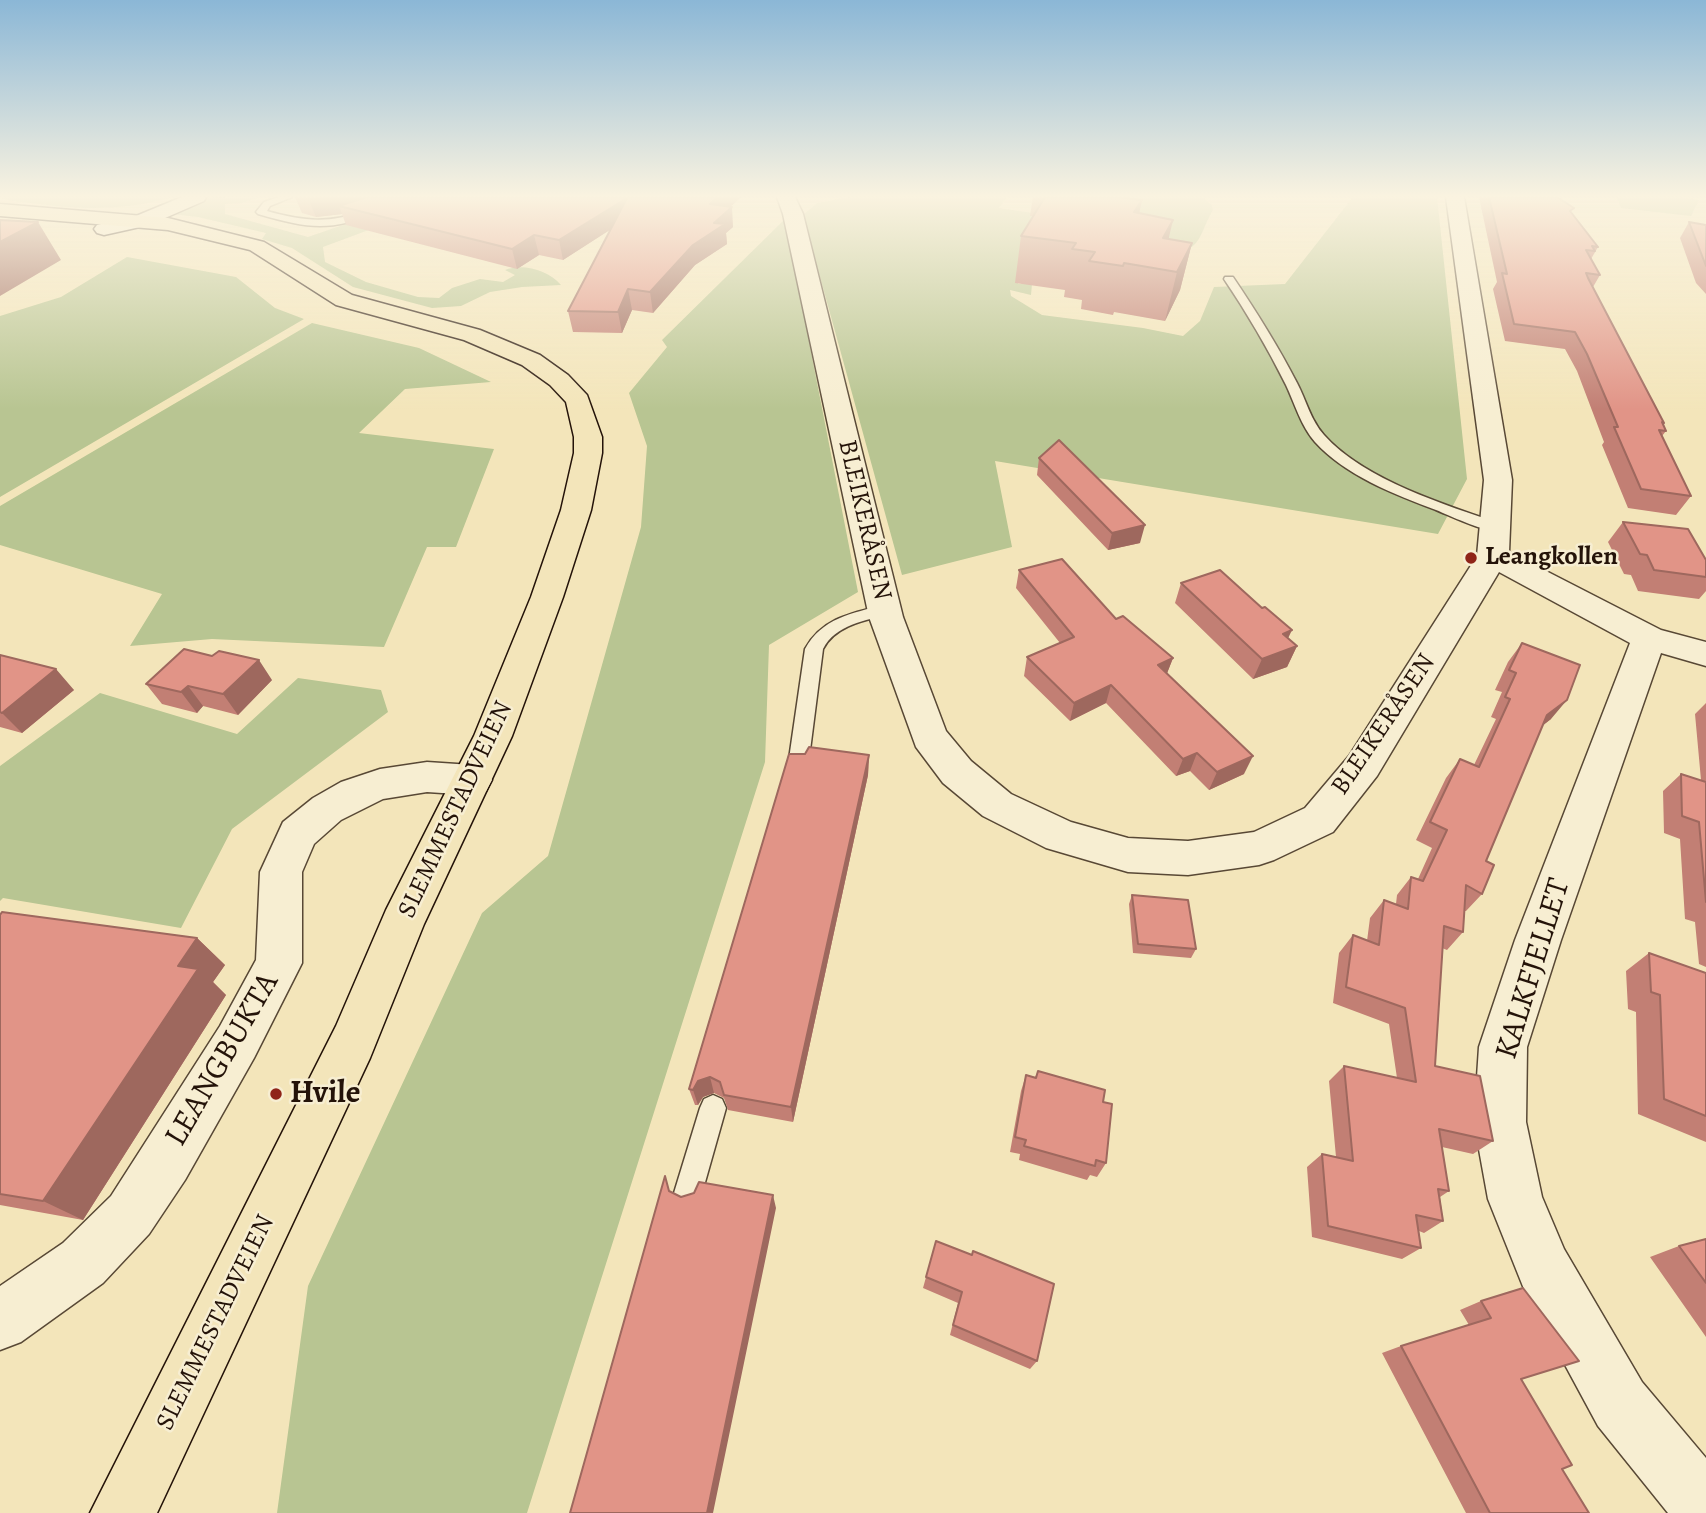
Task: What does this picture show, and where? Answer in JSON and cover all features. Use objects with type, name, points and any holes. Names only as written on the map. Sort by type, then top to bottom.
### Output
[{"type":"main road","name":"SLEMMESTADVEIEN","points":[[123,1513],[353,1042],[402,924],[515,682],[576,510],[588,453],[581,408],[559,380],[519,353],[472,335],[344,300],[289,268]]},
{"type":"street","name":"BLEIKERÅSEN","points":[[805,268],[884,610],[929,737],[957,772],[997,805],[1061,836],[1128,855],[1188,858],[1259,848],[1319,820],[1363,766],[1495,541],[1498,480],[1466,268]]},
{"type":"street","points":[[1495,541],[1649,638],[1706,654]]},
{"type":"street","name":"KALKFJELLET","points":[[1649,638],[1503,1046],[1500,1122],[1515,1199],[1544,1269],[1620,1404],[1706,1508]]},
{"type":"street","name":"LEANGBUKTA","points":[[0,1321],[83,1263],[130,1215],[166,1161],[237,1042],[279,963],[281,872],[298,834],[327,809],[380,783],[427,777],[471,780]]},
{"type":"lane","points":[[1229,279],[1258,320],[1319,437],[1353,464],[1450,512],[1495,541]]},
{"type":"lane","points":[[798,765],[814,649],[819,637],[849,619],[884,610]]},
{"type":"lane","points":[[688,1193],[713,1108]]},
{"type":"green space","points":[[109,268],[185,268],[236,277],[275,308],[304,319],[0,497],[0,316],[61,297]]},
{"type":"green space","points":[[323,268],[336,268],[366,282],[418,297],[439,298],[452,288],[480,279],[503,282],[515,275],[505,270],[515,268],[535,269],[549,275],[561,285],[490,292],[461,306],[432,308],[353,287]]},
{"type":"green space","points":[[736,268],[795,268],[858,592],[769,645],[765,762],[527,1513],[277,1513],[308,1286],[482,913],[548,856],[641,527],[647,446],[629,393],[667,347],[662,340]]},
{"type":"green space","points":[[817,268],[1026,268],[1018,284],[1032,284],[1031,295],[1010,290],[1011,296],[1042,315],[1183,336],[1200,321],[1214,287],[1285,284],[1298,268],[1445,268],[1467,479],[1438,534],[995,461],[1012,547],[902,575]]},
{"type":"green space","points":[[312,323],[419,348],[491,382],[405,389],[359,433],[494,449],[456,547],[427,547],[384,647],[212,639],[130,646],[162,594],[0,545],[0,506]]},
{"type":"green space","points":[[298,678],[381,690],[388,712],[232,829],[181,928],[3,898],[0,901],[0,766],[100,693],[237,734]]},
{"type":"building","points":[[591,268],[672,268],[650,292],[628,289],[618,312],[568,311]]},
{"type":"building","points":[[1151,268],[1179,268],[1177,272]]},
{"type":"building","points":[[1506,268],[1596,268],[1600,275],[1586,273],[1588,278],[1664,423],[1662,422],[1666,431],[1659,430],[1691,496],[1641,489],[1614,427],[1618,427],[1575,332],[1514,324],[1502,273],[1507,274]]},
{"type":"building","points":[[1059,440],[1145,525],[1112,533],[1039,458]]},
{"type":"building","points":[[1623,522],[1688,529],[1706,560],[1706,577],[1654,570],[1647,555],[1640,554]]},
{"type":"building","points":[[1062,559],[1116,619],[1123,616],[1173,658],[1158,665],[1253,756],[1217,772],[1197,753],[1183,759],[1111,685],[1074,703],[1027,657],[1074,637],[1019,570]]},
{"type":"building","points":[[1220,570],[1262,608],[1265,607],[1292,630],[1283,634],[1297,646],[1262,659],[1181,583]]},
{"type":"building","points":[[1522,643],[1580,665],[1567,700],[1547,715],[1486,861],[1494,865],[1482,894],[1466,885],[1463,932],[1444,926],[1435,1066],[1480,1076],[1493,1141],[1439,1129],[1449,1191],[1438,1189],[1443,1221],[1416,1215],[1421,1248],[1328,1226],[1322,1154],[1353,1161],[1344,1066],[1416,1082],[1405,1008],[1346,987],[1353,935],[1379,945],[1384,900],[1408,909],[1411,877],[1423,881],[1447,830],[1430,822],[1460,759],[1479,767],[1510,699],[1505,697],[1516,673],[1509,670]]},
{"type":"building","points":[[184,649],[212,656],[219,651],[259,660],[223,694],[188,686],[181,692],[146,684]]},
{"type":"building","points":[[0,655],[56,669],[2,713],[0,712]]},
{"type":"building","points":[[809,747],[869,755],[791,1107],[724,1095],[720,1082],[710,1077],[698,1081],[693,1090],[689,1089],[789,754],[805,754]]},
{"type":"building","points":[[1681,774],[1706,782],[1706,902],[1699,822],[1682,816]]},
{"type":"building","points":[[1132,895],[1188,900],[1196,949],[1138,944]]},
{"type":"building","points":[[2,912],[197,938],[178,966],[198,969],[43,1201],[0,1194]]},
{"type":"building","points":[[1649,953],[1706,973],[1706,1116],[1664,1099],[1660,995],[1651,992]]},
{"type":"building","points":[[1038,1071],[1105,1090],[1103,1102],[1112,1104],[1106,1163],[1096,1160],[1095,1166],[1024,1146],[1026,1140],[1015,1137],[1026,1075],[1036,1078]]},
{"type":"building","points":[[665,1176],[669,1191],[681,1197],[694,1193],[699,1182],[773,1195],[707,1513],[570,1513]]},
{"type":"building","points":[[1706,1239],[1706,1283],[1679,1246]]},
{"type":"building","points":[[936,1241],[972,1255],[973,1251],[1054,1284],[1037,1361],[953,1325],[962,1292],[926,1277]]},
{"type":"building","points":[[1523,1288],[1579,1361],[1521,1379],[1572,1465],[1562,1469],[1589,1513],[1490,1513],[1401,1346],[1491,1318],[1481,1301]]},
{"type":"place","name":"Leangkollen","points":[[1471,558]]},
{"type":"place","name":"Hvile","points":[[276,1094]]}]
